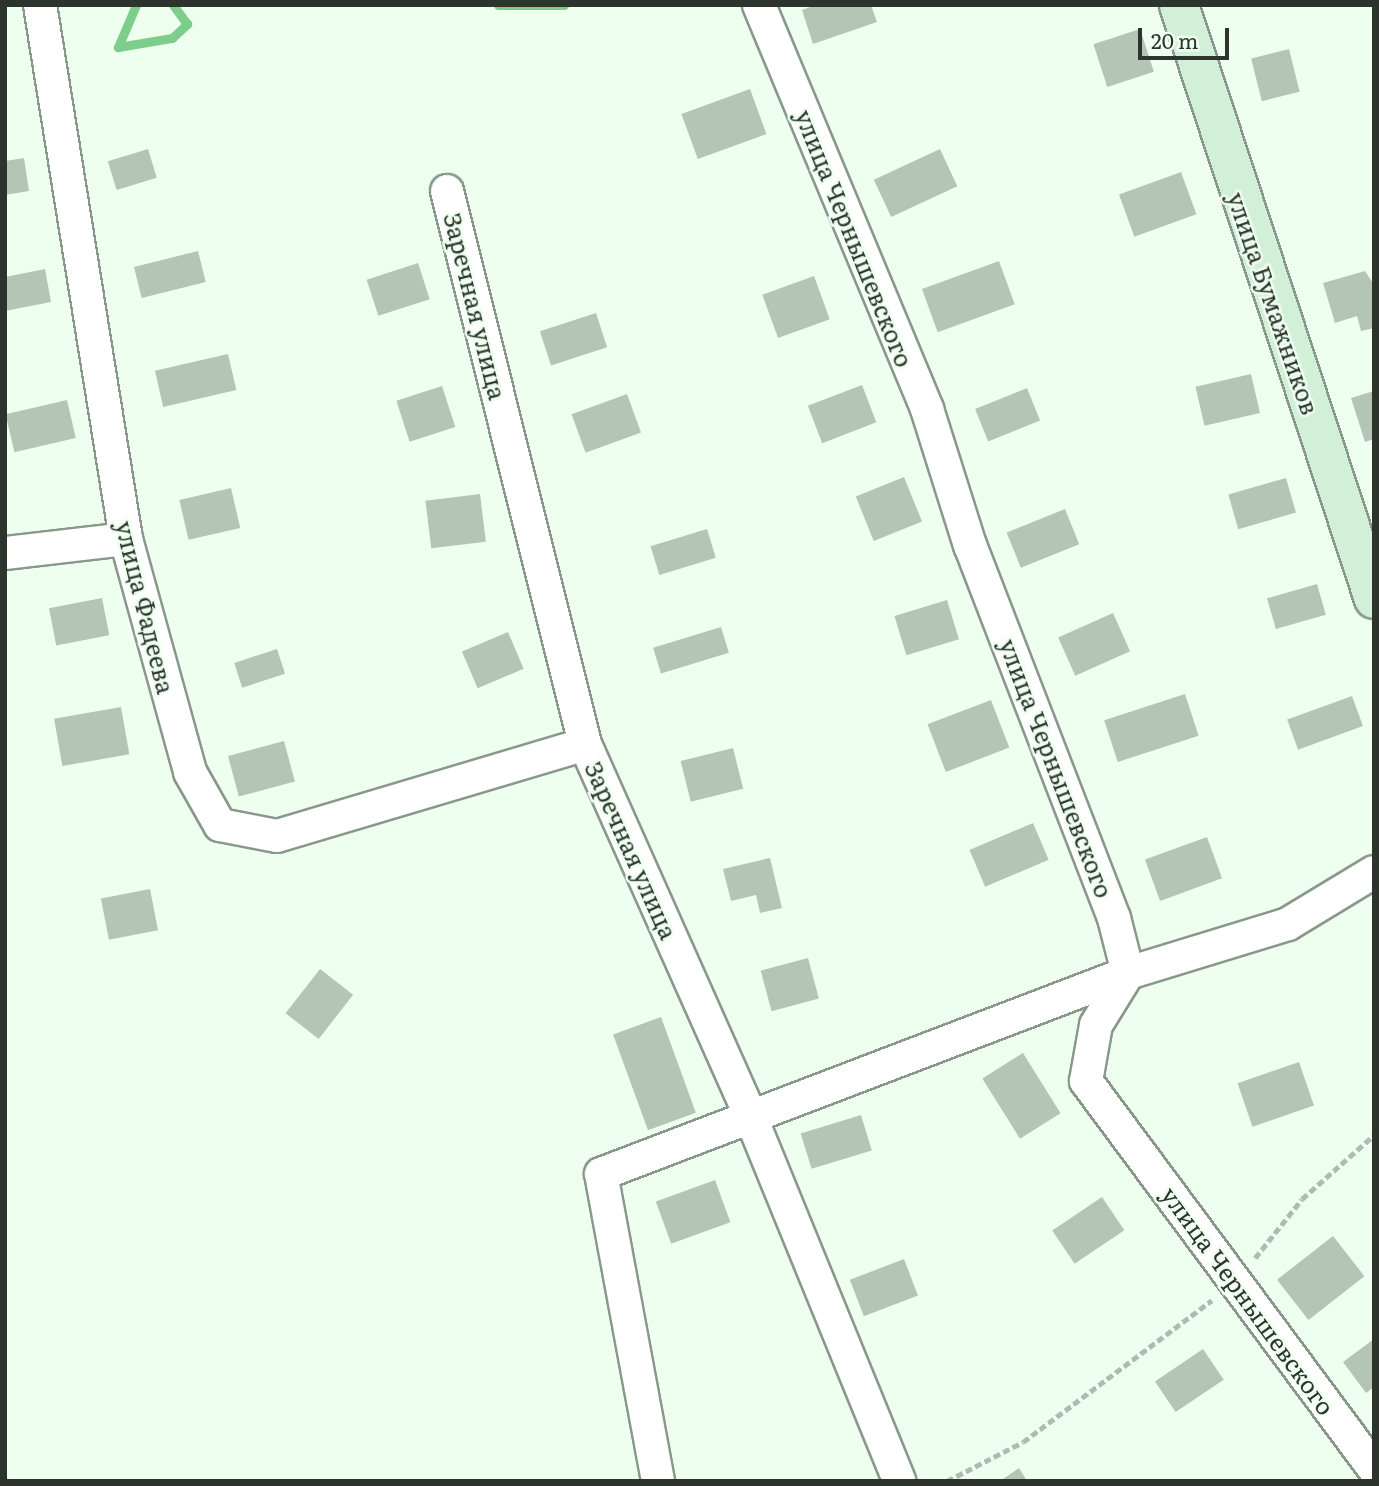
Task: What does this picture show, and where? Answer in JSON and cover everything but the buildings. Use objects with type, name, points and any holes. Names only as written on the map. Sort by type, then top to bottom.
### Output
[{"type":"street","name":"улица Фадеева","points":[[40,5],[126,539],[190,772],[220,825],[277,836],[585,744]]},
{"type":"street","name":"улица Чернышевского","points":[[759,5],[927,409],[970,545],[1114,918],[1128,973],[1096,1025],[1086,1082],[1374,1469]]},
{"type":"street","name":"улица Бумажников","points":[[1179,5],[1374,599]]},
{"type":"street","name":"Заречная улица","points":[[447,191],[585,744],[750,1115],[899,1481]]},
{"type":"street","points":[[5,553],[126,539]]},
{"type":"street","points":[[658,1481],[601,1174],[1128,973],[1288,924],[1374,872]]},
{"type":"path","points":[[947,1481],[1023,1442],[1236,1282],[1302,1199],[1374,1135]]},
{"type":"waterway","points":[[136,5],[118,47],[172,38],[187,24],[173,5]]},
{"type":"waterway","points":[[498,5],[564,5]]}]
